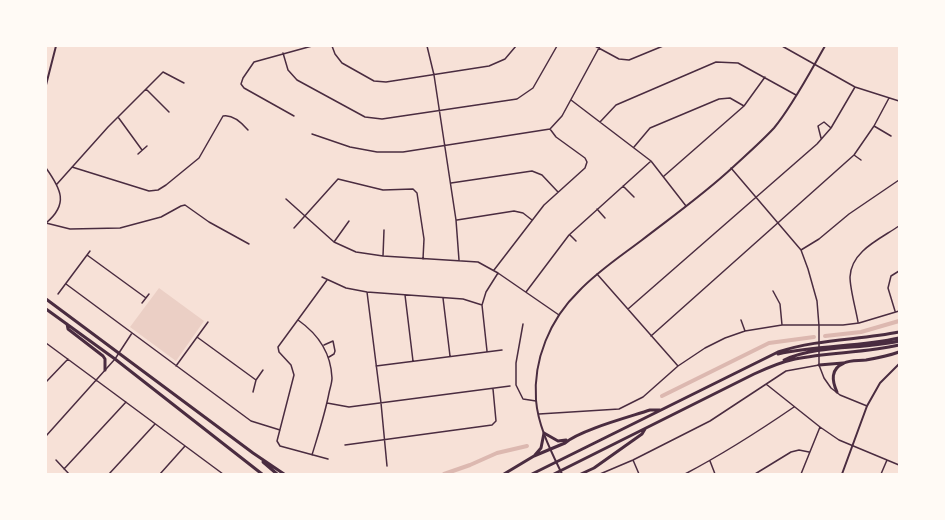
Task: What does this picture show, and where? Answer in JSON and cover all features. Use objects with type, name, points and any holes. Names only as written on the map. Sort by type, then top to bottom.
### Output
[{"type":"highway","points":[[46,299],[253,453],[284,474]]},
{"type":"highway","points":[[46,309],[115,359],[262,474]]},
{"type":"highway","points":[[67,324],[68,329],[103,356],[105,359],[106,370]]},
{"type":"highway","points":[[532,474],[770,356],[792,347],[899,332]]},
{"type":"highway","points":[[554,474],[786,359],[830,348],[899,338]]},
{"type":"highway","points":[[830,348],[863,347],[899,342]]},
{"type":"highway","points":[[770,356],[808,353],[830,354],[899,345]]},
{"type":"highway","points":[[819,365],[844,363],[886,356],[899,352]]},
{"type":"highway","points":[[837,392],[833,381],[833,374],[844,363]]},
{"type":"highway","points":[[534,456],[541,448],[544,433],[558,441],[568,440],[650,410],[662,410]]},
{"type":"highway","points":[[581,474],[602,462],[642,434],[647,428]]},
{"type":"highway","points":[[504,474],[534,456],[565,443],[568,440]]},
{"type":"highway","points":[[253,453],[277,474]]},
{"type":"street","points":[[46,85],[56,46]]},
{"type":"street","points":[[294,116],[244,88],[241,84],[243,78],[254,62],[312,46]]},
{"type":"street","points":[[332,46],[335,54],[342,63],[374,80],[386,82],[489,66],[505,59],[516,46]]},
{"type":"street","points":[[427,46],[434,75],[451,183],[459,260]]},
{"type":"street","points":[[283,54],[288,70],[297,80],[365,117],[382,119],[517,99],[533,88],[557,46]]},
{"type":"street","points":[[595,46],[619,59],[629,60],[663,46]]},
{"type":"street","points":[[782,46],[855,87],[899,101]]},
{"type":"street","points":[[562,474],[544,433],[536,401],[536,380],[540,358],[547,337],[559,315],[578,291],[597,274],[686,206],[731,168],[774,128],[796,96],[825,46]]},
{"type":"street","points":[[312,134],[350,147],[378,152],[403,152],[550,129],[562,116],[599,47]]},
{"type":"street","points":[[600,122],[616,104],[716,62],[738,63],[796,96]]},
{"type":"street","points":[[57,184],[163,72],[184,83]]},
{"type":"street","points":[[664,176],[744,106],[765,77]]},
{"type":"street","points":[[628,309],[822,138],[831,128],[855,87]]},
{"type":"street","points":[[146,89],[169,112]]},
{"type":"street","points":[[634,147],[650,128],[720,98],[730,98],[744,106]]},
{"type":"street","points":[[651,336],[854,155],[874,126],[889,98]]},
{"type":"street","points":[[571,100],[651,161],[686,206]]},
{"type":"street","points":[[72,167],[149,190],[158,190],[199,158],[224,116],[228,116],[242,122],[248,130]]},
{"type":"street","points":[[118,118],[142,150]]},
{"type":"street","points":[[822,138],[818,126],[824,122],[831,128]]},
{"type":"street","points":[[874,126],[891,136]]},
{"type":"street","points":[[494,270],[544,205],[585,168],[587,162],[585,158],[556,137],[550,129]]},
{"type":"street","points":[[138,154],[147,146]]},
{"type":"street","points":[[854,155],[861,160]]},
{"type":"street","points":[[526,292],[569,235],[651,161]]},
{"type":"street","points":[[46,168],[57,184],[60,195],[59,207],[55,216],[46,223]]},
{"type":"street","points":[[731,168],[801,250],[808,269],[816,300],[819,326],[819,365],[824,378],[831,388],[840,395],[867,406]]},
{"type":"street","points":[[451,183],[532,171],[542,175],[558,192]]},
{"type":"street","points":[[294,228],[338,179],[383,190],[413,189],[417,193],[422,231],[423,259]]},
{"type":"street","points":[[801,250],[819,239],[849,214],[899,180]]},
{"type":"street","points":[[624,186],[634,197]]},
{"type":"street","points":[[286,199],[334,242],[356,252],[383,256],[478,262],[494,270],[559,315]]},
{"type":"street","points":[[46,223],[70,229],[120,228],[161,217],[185,205],[208,222],[250,244]]},
{"type":"street","points":[[597,209],[605,218]]},
{"type":"street","points":[[456,220],[514,211],[524,213],[532,220]]},
{"type":"street","points":[[334,242],[349,221]]},
{"type":"street","points":[[859,323],[850,278],[851,267],[856,258],[866,248],[899,226]]},
{"type":"street","points":[[383,256],[384,230]]},
{"type":"street","points":[[569,235],[576,241]]},
{"type":"street","points":[[58,294],[90,251]]},
{"type":"street","points":[[87,255],[146,298]]},
{"type":"street","points":[[896,312],[888,288],[891,276],[899,271]]},
{"type":"street","points":[[487,352],[482,305],[486,292],[498,273]]},
{"type":"street","points":[[597,274],[678,366]]},
{"type":"street","points":[[322,277],[346,288],[367,292],[463,299],[482,305]]},
{"type":"street","points":[[327,280],[278,347],[279,352],[291,365],[294,375],[278,441],[280,446],[328,459]]},
{"type":"street","points":[[66,284],[251,421],[280,430]]},
{"type":"street","points":[[773,291],[780,304],[782,326]]},
{"type":"street","points":[[367,292],[381,403],[387,466]]},
{"type":"street","points":[[142,303],[149,294]]},
{"type":"street","points":[[405,295],[413,361]]},
{"type":"street","points":[[443,298],[450,356]]},
{"type":"street","points":[[539,414],[619,409],[643,397],[678,366],[705,348],[725,338],[745,332],[782,326],[819,326],[859,323],[899,311]]},
{"type":"street","points":[[298,320],[305,325],[324,346],[328,357],[332,379],[327,403],[312,455]]},
{"type":"street","points":[[741,320],[745,332]]},
{"type":"street","points":[[176,366],[208,322]]},
{"type":"street","points":[[524,324],[516,363],[516,385],[524,399],[536,401]]},
{"type":"street","points":[[46,436],[106,370],[132,333]]},
{"type":"street","points":[[197,337],[256,380]]},
{"type":"street","points":[[324,346],[333,341],[335,351],[334,354],[328,357]]},
{"type":"street","points":[[46,343],[223,474]]},
{"type":"street","points":[[376,366],[502,350]]},
{"type":"street","points":[[46,382],[68,359]]},
{"type":"street","points":[[842,474],[854,446],[867,406],[880,383],[899,364]]},
{"type":"street","points":[[601,474],[633,460],[710,421],[786,370],[819,365]]},
{"type":"street","points":[[253,392],[256,380],[263,370]]},
{"type":"street","points":[[766,384],[820,427],[839,440],[899,465]]},
{"type":"street","points":[[327,403],[349,406],[510,386]]},
{"type":"street","points":[[345,445],[492,426],[496,421],[493,389]]},
{"type":"street","points":[[64,469],[126,402]]},
{"type":"street","points":[[685,474],[710,461],[759,431],[794,407]]},
{"type":"street","points":[[109,474],[155,424]]},
{"type":"street","points":[[801,474],[820,427]]},
{"type":"street","points":[[164,474],[161,473],[185,446]]},
{"type":"street","points":[[755,474],[791,452],[799,450],[809,452]]},
{"type":"street","points":[[56,460],[69,474]]},
{"type":"street","points":[[633,460],[639,474]]},
{"type":"street","points":[[881,474],[887,460]]},
{"type":"street","points":[[710,461],[715,474]]},
{"type":"shaded area","points":[[159,288],[204,321],[176,361],[130,327]]},
{"type":"waterway","points":[[825,336],[861,332],[899,321]]},
{"type":"waterway","points":[[662,396],[769,343],[814,337]]},
{"type":"waterway","points":[[444,474],[470,465],[497,453],[527,446]]}]
